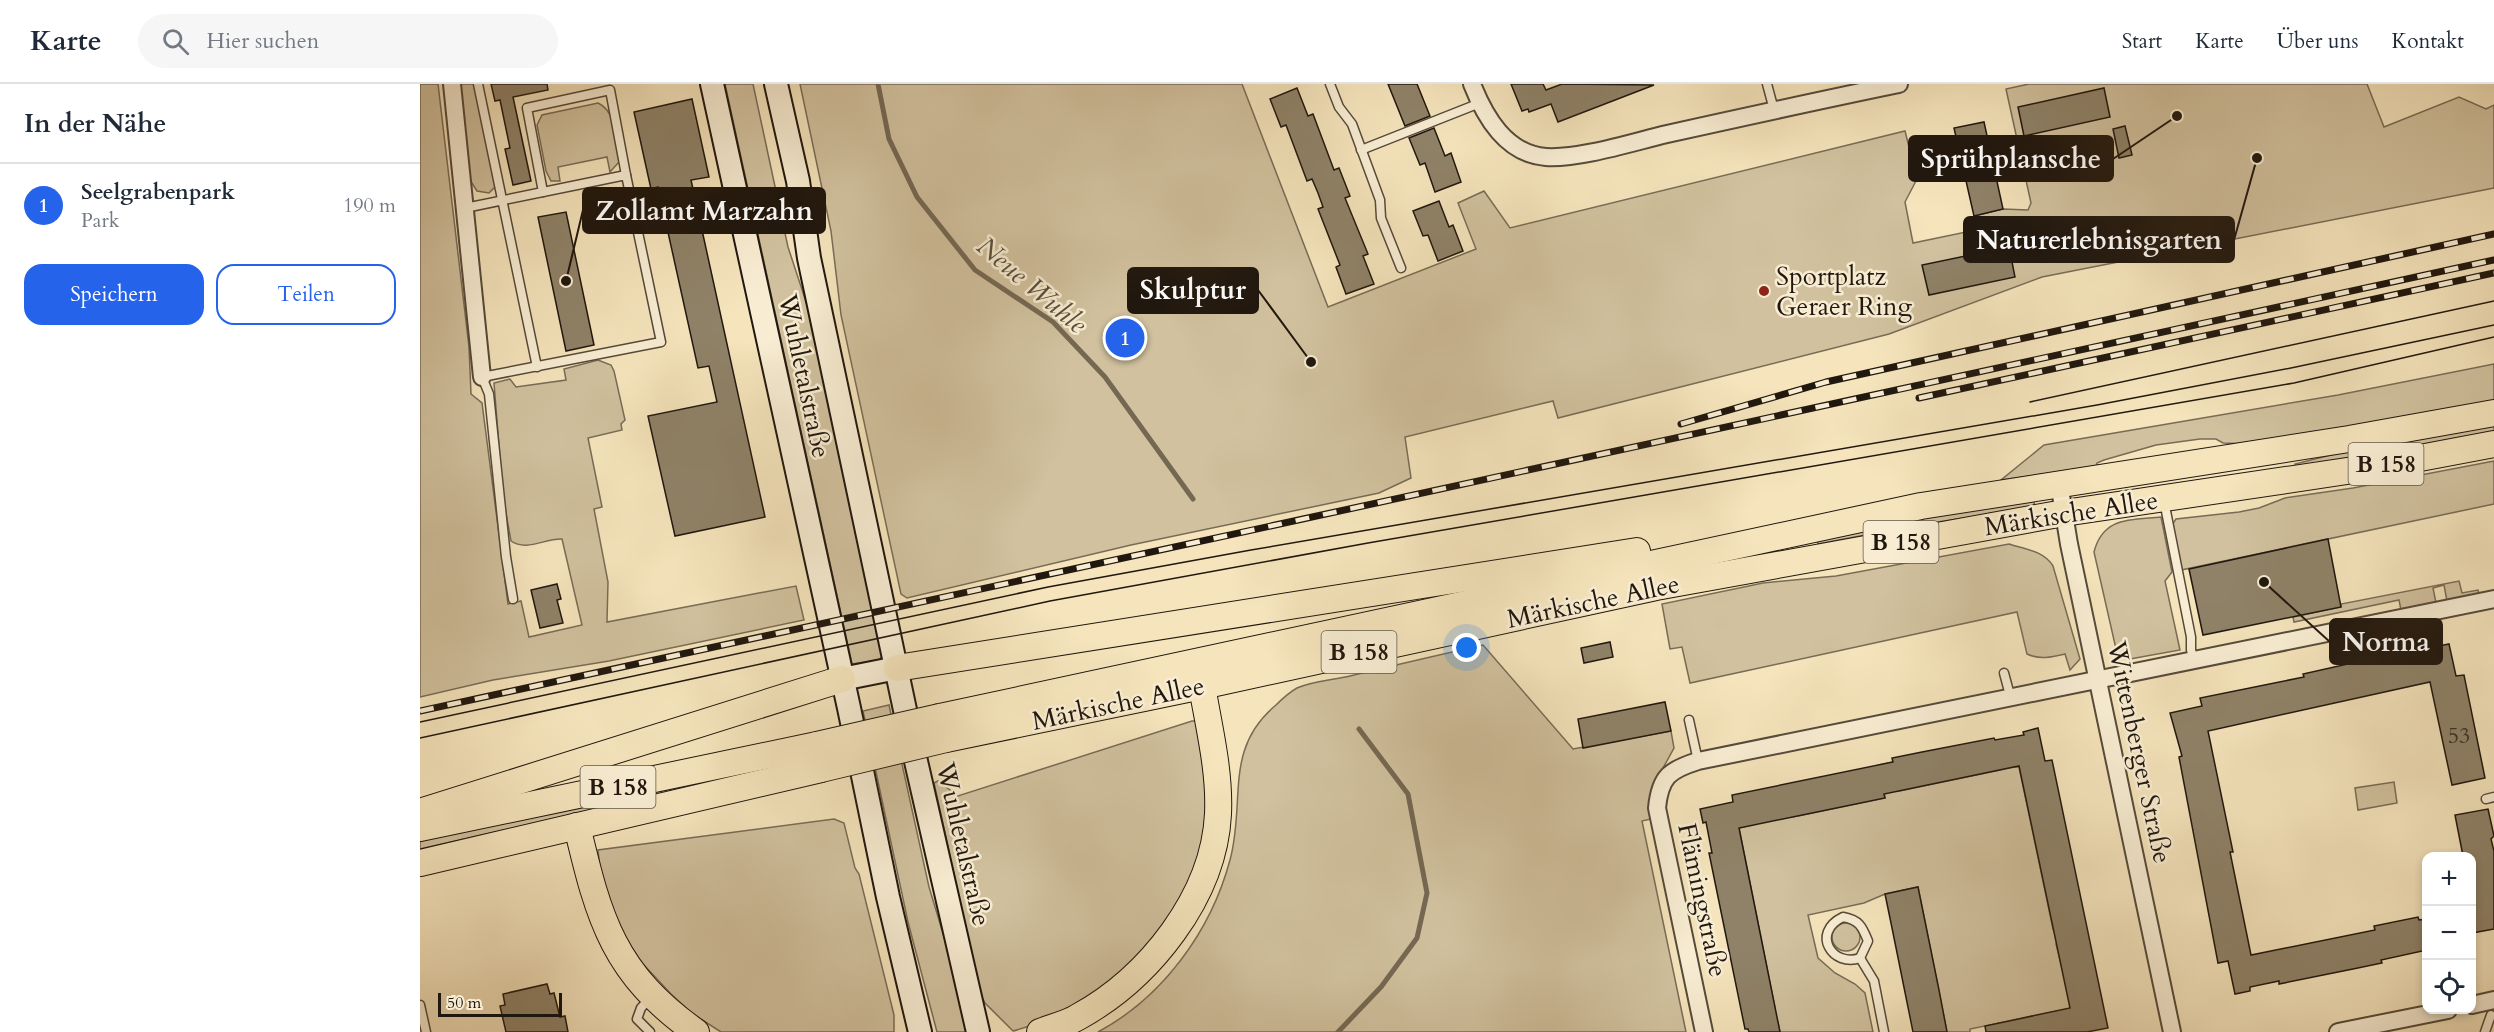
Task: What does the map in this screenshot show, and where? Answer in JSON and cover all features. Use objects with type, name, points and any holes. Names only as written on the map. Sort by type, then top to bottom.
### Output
[{"type":"main road","name":"Wuhletalstraße","points":[[712,84],[888,897],[920,1032]]},
{"type":"main road","name":"Wuhletalstraße","points":[[776,84],[798,181],[809,258],[978,1032]]},
{"type":"main road","name":"Märkische Allee","points":[[420,863],[577,826],[819,757],[1921,506],[2349,439],[2494,413]]},
{"type":"main road","name":"Märkische Allee","points":[[943,728],[1204,698],[1656,587],[2064,513],[2367,468],[2494,444]]},
{"type":"main road","points":[[420,812],[842,679],[897,668],[1921,506]]},
{"type":"main road","points":[[1040,1032],[1077,1018],[1116,993],[1151,961],[1177,929],[1197,891],[1211,854],[1218,815],[1217,770],[1204,698]]},
{"type":"main road","name":"Märkische Allee","points":[[420,828],[819,757]]},
{"type":"main road","points":[[577,826],[596,903],[610,936],[634,976],[652,996],[696,1032]]},
{"type":"street","points":[[452,84],[482,377]]},
{"type":"street","points":[[1472,84],[1490,122],[1505,139],[1521,149],[1545,157],[1604,149],[1899,84]]},
{"type":"street","name":"Wittenberger Straße","points":[[2059,483],[2172,1032]]},
{"type":"street","points":[[1698,760],[2194,662],[2494,599]]},
{"type":"street","name":"Flämingstraße","points":[[1698,760],[1675,768],[1659,792],[1658,808],[1704,1032]]},
{"type":"street","points":[[2476,1006],[2493,1008]]},
{"type":"street","points":[[2345,1031],[2428,1014]]},
{"type":"lane","points":[[478,84],[537,367]]},
{"type":"lane","points":[[1330,84],[1339,107],[1352,124],[1380,200],[1381,218],[1401,268]]},
{"type":"lane","points":[[1767,84],[1774,110]]},
{"type":"lane","points":[[513,600],[506,557],[489,394],[482,377],[661,342],[610,90],[527,108],[543,192]]},
{"type":"lane","points":[[1361,150],[1480,103]]},
{"type":"lane","points":[[465,208],[626,175]]},
{"type":"lane","points":[[2164,498],[2194,662]]},
{"type":"lane","points":[[2004,673],[2011,699]]},
{"type":"lane","points":[[1689,720],[1698,760]]},
{"type":"lane","points":[[1843,917],[1855,919],[1862,926],[1868,941],[1860,958],[1846,960],[1835,954],[1827,945],[1826,933],[1832,922],[1843,917]]},
{"type":"lane","points":[[1860,958],[1874,981],[1884,1032]]},
{"type":"lane","points":[[650,1032],[637,1019],[641,1008],[652,996]]},
{"type":"lane","points":[[420,1005],[426,1032]]},
{"type":"lane","points":[[2485,1032],[2493,1008]]},
{"type":"shaded area","points":[[420,84],[438,84],[469,347],[471,394],[482,403],[508,604],[521,601],[529,637],[582,625],[562,539],[530,545],[511,541],[503,497],[494,383],[510,379],[516,387],[566,380],[564,369],[598,360],[611,365],[614,371],[625,420],[621,424],[622,430],[588,438],[602,507],[594,509],[608,582],[607,622],[796,586],[804,620],[609,661],[493,680],[420,697]]},
{"type":"shaded area","points":[[460,84],[475,84],[496,186],[489,193],[477,191],[470,180]]},
{"type":"shaded area","points":[[725,84],[753,84],[788,247],[812,320],[884,654],[879,660],[852,664]]},
{"type":"shaded area","points":[[800,84],[1242,84],[1328,307],[1476,249],[1458,203],[1484,191],[1510,228],[1905,131],[1917,179],[1905,202],[1913,243],[1976,230],[1974,216],[2003,209],[2028,210],[2031,203],[2006,89],[2029,84],[2367,84],[2384,127],[2459,97],[2486,109],[2494,105],[2494,188],[2042,277],[1889,334],[1558,418],[1553,401],[1405,437],[1411,478],[1379,493],[1131,545],[907,598],[901,594],[841,315],[831,231]]},
{"type":"shaded area","points":[[598,103],[604,107],[612,119],[620,156],[619,162],[610,172],[607,157],[558,167],[560,181],[551,181],[546,171],[537,125],[542,115]]},
{"type":"shaded area","points":[[2494,364],[2494,402],[2249,444],[2200,439],[2156,445],[2104,460],[2097,463],[2096,467],[2001,480],[2044,445],[2338,395]]},
{"type":"shaded area","points":[[2494,421],[2494,435],[2296,469],[2295,464],[2379,443]]},
{"type":"shaded area","points":[[2494,461],[2494,504],[2181,570],[2172,525],[2176,519],[2239,512],[2259,508],[2285,498],[2353,488]]},
{"type":"shaded area","points":[[2028,499],[2034,502],[2035,507],[1912,526],[1818,544],[1817,538]]},
{"type":"shaded area","points":[[2161,517],[2172,572],[2165,581],[2180,650],[2130,659],[2121,658],[2116,649],[2094,552],[2098,540],[2112,526],[2129,520]]},
{"type":"shaded area","points":[[2009,544],[2045,557],[2053,566],[2080,659],[2070,670],[2065,654],[2041,657],[2027,654],[2017,612],[1690,683],[1682,647],[1670,649],[1662,604],[1763,583],[1836,576]]},
{"type":"shaded area","points":[[2459,581],[2462,593],[2478,590],[2479,594],[2447,601],[2444,585],[2433,588],[2436,603],[2401,610],[2399,600],[2294,622],[2293,617],[2341,607],[2341,604]]},
{"type":"shaded area","points":[[1483,645],[1573,749],[1671,731],[1674,748],[1652,788],[1651,819],[1642,821],[1686,1032],[1098,1032],[1122,1017],[1163,981],[1181,960],[1210,912],[1222,886],[1230,860],[1242,758],[1259,722],[1297,688]]},
{"type":"shaded area","points":[[889,705],[929,887],[951,960],[967,1032],[937,1032],[908,922],[863,711]]},
{"type":"shaded area","points":[[1196,721],[1206,773],[1207,799],[1204,826],[1200,851],[1192,877],[1168,924],[1089,1001],[1056,1016],[1013,1031],[985,1003],[980,993],[934,783],[938,781],[958,796]]},
{"type":"shaded area","points":[[1893,762],[1899,791],[2000,770],[1999,766],[2014,763],[2015,767],[2019,767],[2053,929],[2059,943],[2056,944],[2072,1008],[1970,1029],[1970,1032],[1947,1032],[1918,887],[1885,894],[1864,903],[1808,915],[1818,958],[1835,973],[1855,984],[1865,993],[1873,1032],[1780,1032],[1778,1022],[1775,1022],[1775,1008],[1739,828],[1753,825],[1753,822],[1798,816],[1885,798],[1878,765]]},
{"type":"shaded area","points":[[2394,782],[2397,803],[2358,810],[2355,788]]},
{"type":"shaded area","points":[[597,802],[598,809],[420,849],[420,838]]},
{"type":"shaded area","points":[[834,819],[844,823],[855,868],[859,874],[894,1015],[894,1032],[721,1032],[693,1014],[671,994],[642,963],[618,927],[600,868],[598,850]]},
{"type":"shaded area","points":[[1846,923],[1856,927],[1860,937],[1856,947],[1846,951],[1836,947],[1832,937],[1836,927]]},
{"type":"building","points":[[491,84],[547,84],[548,90],[513,97],[531,181],[513,185],[505,149],[510,148],[500,100],[495,101]]},
{"type":"building","points":[[1388,84],[1417,84],[1430,116],[1405,126]]},
{"type":"building","points":[[1511,84],[1543,84],[1546,90],[1562,84],[1654,85],[1558,122],[1551,104],[1529,112],[1528,109],[1522,111]]},
{"type":"building","points":[[1297,88],[1308,116],[1313,114],[1334,170],[1339,168],[1350,196],[1345,198],[1368,254],[1363,256],[1374,284],[1346,294],[1336,267],[1340,265],[1318,209],[1323,207],[1318,193],[1312,179],[1307,181],[1286,125],[1281,127],[1270,99]]},
{"type":"building","points":[[2104,88],[2110,117],[2024,136],[2018,107]]},
{"type":"building","points":[[692,99],[709,177],[691,180],[765,517],[675,536],[648,416],[717,402],[709,366],[698,368],[658,187],[651,189],[634,112]]},
{"type":"building","points":[[1984,122],[2003,209],[1974,216],[1954,128]]},
{"type":"building","points":[[2125,126],[2132,155],[2119,158],[2113,129]]},
{"type":"building","points":[[1434,128],[1445,156],[1451,153],[1461,182],[1435,192],[1425,163],[1420,165],[1409,138]]},
{"type":"building","points":[[1439,201],[1449,227],[1453,225],[1463,251],[1438,261],[1428,235],[1423,236],[1413,211]]},
{"type":"building","points":[[566,212],[594,345],[566,351],[538,217]]},
{"type":"building","points":[[2009,247],[2015,277],[1929,295],[1922,265]]},
{"type":"building","points":[[2328,539],[2341,607],[2203,635],[2189,569]]},
{"type":"building","points":[[557,584],[561,599],[557,600],[563,623],[540,628],[531,590]]},
{"type":"building","points":[[1610,642],[1613,657],[1584,663],[1581,648]]},
{"type":"building","points":[[2449,644],[2456,676],[2464,675],[2485,778],[2452,785],[2430,682],[2208,731],[2251,955],[2375,930],[2374,926],[2418,917],[2419,920],[2422,920],[2422,951],[2381,960],[2382,963],[2279,984],[2279,981],[2250,987],[2250,991],[2235,994],[2228,961],[2218,963],[2179,757],[2182,756],[2170,713],[2202,706],[2200,698],[2304,677],[2303,674],[2361,661],[2434,650],[2434,647]]},
{"type":"building","points":[[1665,702],[1671,731],[1583,748],[1578,719]]},
{"type":"building","points":[[2038,728],[2045,761],[2052,760],[2108,1028],[2087,1032],[1986,1032],[1985,1026],[2070,1008],[2019,766],[1884,794],[1885,798],[1739,828],[1780,1032],[1749,1032],[1745,1029],[1709,853],[1712,853],[1706,822],[1703,823],[1700,809],[1733,802],[1732,795],[1893,762],[1892,758],[1994,738],[1995,740],[2024,735],[2023,732]]},
{"type":"building","points":[[2488,809],[2494,836],[2491,839],[2494,851],[2494,929],[2476,932],[2476,852],[2462,852],[2455,815]]},
{"type":"building","points":[[1918,887],[1947,1032],[1913,1032],[1885,894]]},
{"type":"building","points":[[547,984],[550,994],[554,993],[560,1017],[565,1016],[568,1032],[506,1032],[500,1006],[505,1005],[503,994]]},
{"type":"waterway","name":"Neue Wuhle","points":[[878,84],[889,139],[917,197],[975,270],[1053,322],[1105,377],[1193,499]]},
{"type":"waterway","name":"Neue Wuhle","points":[[1338,1032],[1381,987],[1417,938],[1427,893],[1408,794],[1359,729]]},
{"type":"tram line","points":[[2030,402],[2494,301]]},
{"type":"tram line","points":[[420,722],[1048,587],[2097,405],[2291,368],[2494,325]]},
{"type":"tram line","points":[[420,738],[1050,601],[1368,543],[2294,383],[2494,337]]},
{"type":"railway","points":[[1681,424],[1826,382],[2494,234]]},
{"type":"railway","points":[[420,711],[2494,260]]},
{"type":"railway","points":[[1919,398],[2494,273]]},
{"type":"place","name":"Sprühplansche","points":[[2177,116]]},
{"type":"place","name":"Naturerlebnisgarten","points":[[2257,158]]},
{"type":"place","name":"Zollamt Marzahn","points":[[566,281]]},
{"type":"place","name":"Sportplatz Geraer Ring","points":[[1764,291]]},
{"type":"place","name":"Seelgrabenpark","points":[[1125,338]]},
{"type":"place","name":"Skulptur","points":[[1311,362]]},
{"type":"place","name":"Norma","points":[[2264,582]]}]
